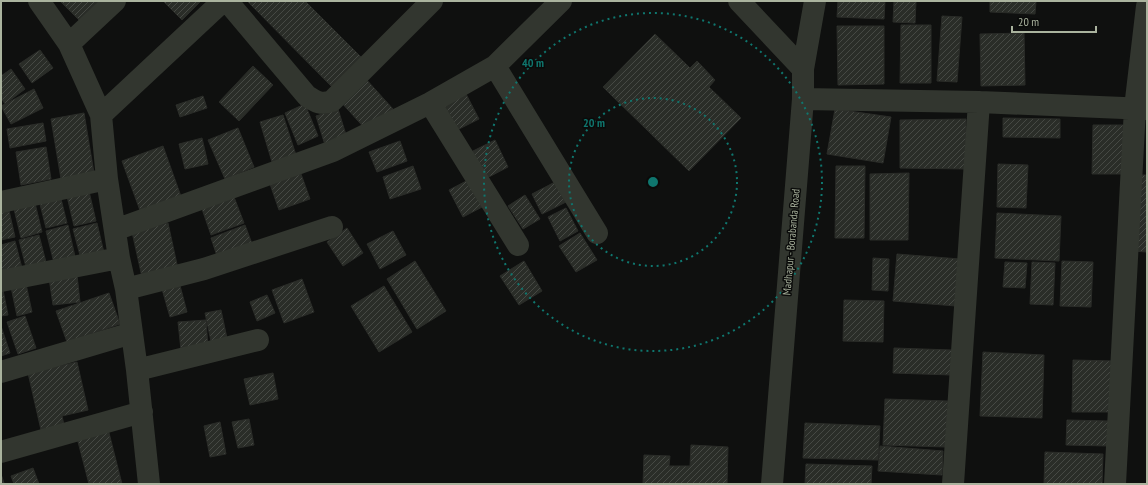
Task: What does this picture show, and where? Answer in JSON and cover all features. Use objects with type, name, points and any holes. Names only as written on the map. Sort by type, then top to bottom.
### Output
[{"type":"street","points":[[39,1],[69,44],[101,115],[107,179],[119,258],[126,289],[137,370],[149,484]]},
{"type":"street","points":[[69,44],[115,1]]},
{"type":"street","points":[[101,115],[223,1]]},
{"type":"street","points":[[227,1],[307,96],[316,102],[324,104],[332,101],[432,1]]},
{"type":"street","points":[[115,230],[333,151],[430,103],[495,66],[561,1]]},
{"type":"street","points":[[739,1],[804,69]]},
{"type":"street","name":"Madhapur - Borabanda Road","points":[[772,484],[803,98],[804,69],[815,1]]},
{"type":"street","points":[[1114,484],[1147,6]]},
{"type":"street","points":[[495,66],[597,233]]},
{"type":"street","points":[[803,98],[979,102],[1141,108]]},
{"type":"street","points":[[953,484],[979,102]]},
{"type":"street","points":[[430,103],[518,245]]},
{"type":"street","points":[[1,202],[107,179]]},
{"type":"street","points":[[126,289],[204,269],[332,227]]},
{"type":"street","points":[[1,281],[119,258]]},
{"type":"street","points":[[1,372],[132,333]]},
{"type":"street","points":[[137,370],[258,340]]},
{"type":"street","points":[[1,452],[142,412]]},
{"type":"building","points":[[60,1],[99,1],[80,21]]},
{"type":"building","points":[[163,1],[201,1],[182,20]]},
{"type":"building","points":[[247,1],[305,1],[363,59],[333,88]]},
{"type":"building","points":[[838,1],[885,1],[884,19],[837,17]]},
{"type":"building","points":[[894,1],[916,1],[915,23],[893,22]]},
{"type":"building","points":[[990,1],[1036,1],[1035,14],[990,12]]},
{"type":"building","points":[[942,16],[962,17],[957,82],[937,81]]},
{"type":"building","points":[[901,25],[931,25],[931,83],[900,83]]},
{"type":"building","points":[[837,26],[884,26],[884,84],[838,85]]},
{"type":"building","points":[[1024,33],[1025,85],[981,86],[980,34]]},
{"type":"building","points":[[655,34],[690,68],[697,61],[715,80],[709,87],[741,118],[689,171],[603,87]]},
{"type":"building","points":[[40,50],[53,68],[32,83],[19,64]]},
{"type":"building","points":[[253,66],[273,85],[239,121],[219,102]]},
{"type":"building","points":[[11,69],[25,89],[5,104],[1,98],[1,76]]},
{"type":"building","points":[[365,78],[393,109],[368,132],[340,101]]},
{"type":"building","points":[[34,89],[43,108],[11,124],[1,106]]},
{"type":"building","points":[[464,90],[479,119],[457,130],[442,101]]},
{"type":"building","points":[[203,96],[207,108],[180,117],[176,105]]},
{"type":"building","points":[[305,104],[318,136],[298,145],[285,113]]},
{"type":"building","points":[[338,109],[347,138],[325,145],[316,116]]},
{"type":"building","points":[[835,109],[891,117],[883,163],[827,154]]},
{"type":"building","points":[[84,113],[94,173],[61,179],[51,119]]},
{"type":"building","points":[[283,115],[296,155],[272,162],[260,122]]},
{"type":"building","points":[[1003,118],[1060,119],[1060,138],[1003,137]]},
{"type":"building","points":[[966,119],[966,169],[900,168],[900,120]]},
{"type":"building","points":[[43,123],[46,141],[10,148],[7,129]]},
{"type":"building","points":[[1093,125],[1124,125],[1123,174],[1092,174]]},
{"type":"building","points":[[238,128],[254,167],[225,179],[208,140]]},
{"type":"building","points":[[202,138],[208,164],[185,169],[179,144]]},
{"type":"building","points":[[495,140],[508,167],[483,180],[469,153]]},
{"type":"building","points":[[400,141],[407,161],[377,172],[369,152]]},
{"type":"building","points":[[163,146],[183,202],[142,216],[122,161]]},
{"type":"building","points":[[46,147],[51,179],[21,185],[16,152]]},
{"type":"building","points":[[998,164],[1028,165],[1026,208],[997,207]]},
{"type":"building","points":[[413,166],[421,189],[390,199],[383,177]]},
{"type":"building","points":[[836,166],[865,166],[864,238],[835,238]]},
{"type":"building","points":[[909,173],[908,240],[870,240],[870,174]]},
{"type":"building","points":[[301,174],[310,199],[279,210],[270,184]]},
{"type":"building","points":[[1136,175],[1147,175],[1147,252],[1132,251]]},
{"type":"building","points":[[472,178],[486,205],[463,217],[449,190]]},
{"type":"building","points":[[555,182],[566,202],[542,214],[532,194]]},
{"type":"building","points":[[88,187],[96,221],[74,226],[66,192]]},
{"type":"building","points":[[59,191],[67,223],[46,228],[38,196]]},
{"type":"building","points":[[525,195],[540,219],[523,229],[508,206]]},
{"type":"building","points":[[234,197],[244,223],[211,235],[202,209]]},
{"type":"building","points":[[34,199],[42,232],[21,238],[13,205]]},
{"type":"building","points":[[8,206],[15,237],[1,240],[1,207]]},
{"type":"building","points":[[566,208],[578,231],[560,241],[548,217]]},
{"type":"building","points":[[997,213],[1061,216],[1059,261],[995,258]]},
{"type":"building","points":[[97,223],[105,257],[82,263],[73,229]]},
{"type":"building","points":[[168,223],[178,269],[142,277],[132,232]]},
{"type":"building","points":[[68,225],[76,261],[55,267],[46,231]]},
{"type":"building","points":[[245,225],[254,249],[219,262],[211,238]]},
{"type":"building","points":[[347,228],[363,253],[343,266],[327,242]]},
{"type":"building","points":[[393,231],[406,255],[380,269],[367,244]]},
{"type":"building","points":[[580,233],[597,260],[576,272],[559,246]]},
{"type":"building","points":[[39,235],[47,266],[27,271],[19,240]]},
{"type":"building","points":[[15,241],[22,268],[1,274],[1,245]]},
{"type":"building","points":[[897,254],[960,259],[956,306],[893,301]]},
{"type":"building","points":[[873,258],[889,259],[888,291],[872,290]]},
{"type":"building","points":[[415,261],[446,311],[417,329],[387,279]]},
{"type":"building","points":[[524,261],[542,291],[519,305],[500,276]]},
{"type":"building","points":[[1062,261],[1093,262],[1091,307],[1060,306]]},
{"type":"building","points":[[1005,262],[1027,263],[1025,288],[1003,287]]},
{"type":"building","points":[[1032,262],[1055,263],[1053,305],[1030,304]]},
{"type":"building","points":[[77,275],[80,302],[53,305],[49,278]]},
{"type":"building","points":[[178,278],[187,312],[170,317],[160,282]]},
{"type":"building","points":[[302,279],[314,312],[284,323],[272,290]]},
{"type":"building","points":[[26,284],[32,312],[17,316],[11,287]]},
{"type":"building","points":[[2,285],[8,315],[1,316],[1,286]]},
{"type":"building","points":[[384,286],[412,332],[379,352],[351,306]]},
{"type":"building","points":[[109,293],[120,324],[67,342],[56,311]]},
{"type":"building","points":[[267,295],[275,313],[257,321],[250,302]]},
{"type":"building","points":[[844,300],[884,301],[883,342],[843,341]]},
{"type":"building","points":[[221,310],[228,343],[212,346],[205,313]]},
{"type":"building","points":[[25,316],[36,348],[18,354],[7,322]]},
{"type":"building","points":[[206,320],[208,348],[181,350],[178,322]]},
{"type":"building","points":[[1,326],[10,353],[1,356]]},
{"type":"building","points":[[894,348],[952,350],[951,375],[893,373]]},
{"type":"building","points":[[983,352],[1044,355],[1042,418],[980,416]]},
{"type":"building","points":[[1073,360],[1115,361],[1114,412],[1072,412]]},
{"type":"building","points":[[77,362],[88,410],[62,416],[64,425],[41,430],[28,373]]},
{"type":"building","points":[[273,373],[278,399],[250,405],[244,379]]},
{"type":"building","points":[[885,399],[948,401],[946,447],[883,445]]},
{"type":"building","points":[[249,419],[254,445],[238,448],[232,422]]},
{"type":"building","points":[[1067,420],[1109,421],[1108,446],[1066,445]]},
{"type":"building","points":[[220,422],[226,454],[210,457],[204,426]]},
{"type":"building","points":[[805,423],[880,426],[878,460],[803,458]]},
{"type":"building","points":[[107,425],[122,484],[89,484],[76,434]]},
{"type":"building","points":[[691,445],[728,447],[727,484],[643,484],[644,455],[670,456],[669,466],[690,466]]},
{"type":"building","points":[[880,446],[943,451],[942,475],[878,471]]},
{"type":"building","points":[[1045,452],[1103,454],[1102,484],[1044,484]]},
{"type":"building","points":[[806,464],[872,466],[871,484],[805,484]]},
{"type":"building","points":[[33,468],[39,484],[14,484],[11,476]]},
{"type":"building","points":[[1,474],[4,483],[2,484],[1,484]]}]
